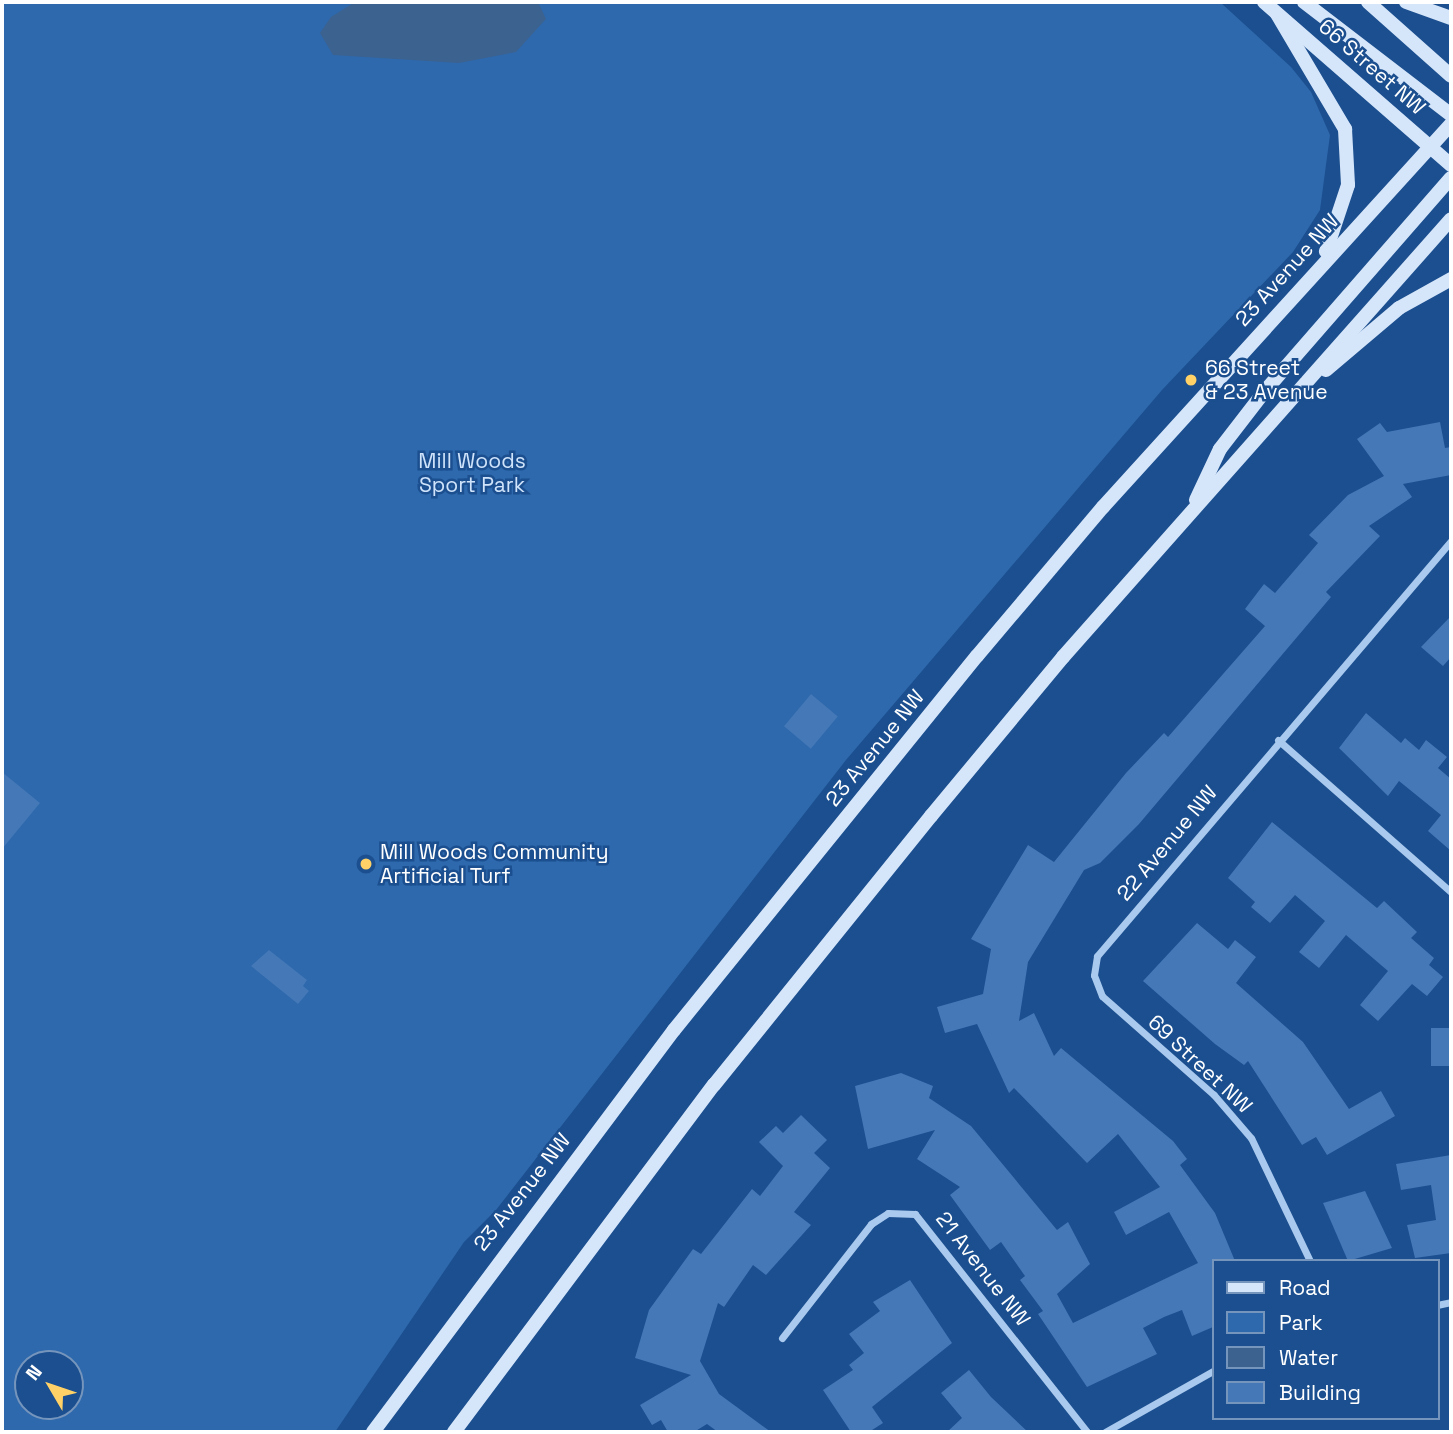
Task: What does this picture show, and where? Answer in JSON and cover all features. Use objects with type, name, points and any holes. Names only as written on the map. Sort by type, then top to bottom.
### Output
[{"type":"main road","name":"66 Street NW","points":[[1264,2],[1451,165]]},
{"type":"main road","points":[[1304,2],[1451,115]]},
{"type":"main road","points":[[1368,2],[1451,76]]},
{"type":"main road","points":[[1406,2],[1451,18]]},
{"type":"main road","points":[[1277,14],[1345,129],[1348,185],[1340,221],[1316,268]]},
{"type":"main road","name":"23 Avenue NW","points":[[373,1432],[486,1273],[762,918],[1103,507],[1316,268],[1451,124]]},
{"type":"main road","points":[[1430,146],[1451,150]]},
{"type":"main road","points":[[1190,514],[1220,449],[1264,391],[1451,178]]},
{"type":"main road","points":[[454,1432],[714,1085],[1054,667],[1451,219]]},
{"type":"main road","points":[[1302,387],[1399,308],[1451,278]]},
{"type":"street","name":"22 Avenue NW","points":[[1094,975],[1104,944],[1451,541]]},
{"type":"street","points":[[1278,740],[1451,892]]},
{"type":"street","name":"69 Street NW","points":[[1094,975],[1111,1006],[1214,1095],[1246,1131],[1309,1259]]},
{"type":"street","name":"21 Avenue NW","points":[[782,1338],[872,1224],[888,1213],[915,1214],[1087,1432]]},
{"type":"street","points":[[1105,1432],[1212,1372]]},
{"type":"green space","name":"Mill Woods Sport Park","points":[[2,2],[1220,2],[1291,67],[1311,92],[1330,135],[1320,210],[1293,252],[1162,390],[846,760],[496,1210],[464,1242],[335,1432],[2,1432]]},
{"type":"water","points":[[355,2],[538,2],[546,19],[516,52],[459,63],[333,55],[320,33],[331,17]]},
{"type":"building","points":[[1440,422],[1445,448],[1451,447],[1451,475],[1403,484],[1412,497],[1369,526],[1380,536],[1326,592],[1331,597],[1139,824],[1100,863],[1084,870],[1028,962],[1019,1021],[1034,1013],[1054,1056],[1061,1048],[1173,1141],[1187,1159],[1180,1165],[1215,1213],[1234,1259],[1212,1259],[1212,1327],[1192,1336],[1182,1310],[1164,1317],[1143,1328],[1157,1354],[1087,1387],[1038,1314],[1043,1311],[1020,1280],[1025,1276],[1001,1242],[990,1250],[950,1195],[960,1187],[917,1159],[935,1130],[868,1149],[855,1086],[901,1073],[933,1086],[929,1098],[971,1126],[1057,1230],[1068,1222],[1090,1264],[1057,1294],[1073,1323],[1198,1263],[1169,1212],[1126,1235],[1114,1212],[1160,1187],[1118,1134],[1087,1163],[1014,1088],[1009,1093],[977,1024],[945,1033],[937,1007],[983,994],[991,949],[971,939],[1028,845],[1054,862],[1126,773],[1164,733],[1168,737],[1265,626],[1245,609],[1264,584],[1275,593],[1318,543],[1309,535],[1348,495],[1384,476],[1357,439],[1380,423],[1387,432]]},
{"type":"building","points":[[1451,616],[1451,657],[1443,666],[1421,647]]},
{"type":"building","points":[[811,694],[838,716],[811,749],[784,726]]},
{"type":"building","points":[[1366,713],[1401,743],[1405,738],[1419,750],[1426,740],[1447,757],[1438,768],[1451,779],[1451,851],[1428,831],[1441,815],[1399,781],[1388,796],[1339,748]]},
{"type":"building","points":[[2,772],[40,803],[2,849]]},
{"type":"building","points":[[1272,822],[1377,908],[1384,901],[1417,932],[1411,938],[1434,958],[1429,965],[1443,977],[1427,996],[1412,984],[1378,1021],[1360,1005],[1388,971],[1346,935],[1319,968],[1299,952],[1325,921],[1295,895],[1270,923],[1251,907],[1255,902],[1228,878]]},
{"type":"building","points":[[1197,923],[1228,949],[1235,940],[1256,957],[1236,983],[1303,1042],[1349,1109],[1381,1091],[1395,1116],[1327,1155],[1316,1137],[1302,1145],[1248,1061],[1244,1065],[1215,1044],[1143,981]]},
{"type":"building","points":[[269,950],[307,980],[303,986],[309,991],[298,1004],[251,966]]},
{"type":"building","points":[[1431,1028],[1451,1028],[1451,1066],[1431,1066]]},
{"type":"building","points":[[801,1115],[827,1140],[814,1153],[830,1168],[794,1212],[811,1225],[766,1275],[753,1265],[724,1307],[718,1303],[700,1361],[719,1394],[771,1432],[718,1432],[707,1424],[694,1432],[668,1432],[661,1420],[652,1425],[640,1405],[691,1375],[635,1358],[649,1310],[693,1249],[701,1254],[752,1189],[760,1196],[783,1166],[759,1142],[776,1126],[783,1133]]},
{"type":"building","points":[[1451,1155],[1451,1253],[1415,1258],[1407,1225],[1436,1220],[1431,1185],[1401,1190],[1396,1164]]},
{"type":"building","points":[[1365,1191],[1392,1248],[1347,1259],[1323,1203]]},
{"type":"building","points":[[910,1280],[952,1343],[872,1407],[883,1423],[869,1432],[851,1432],[823,1390],[853,1370],[849,1365],[864,1353],[849,1334],[880,1311],[873,1302]]},
{"type":"building","points":[[969,1370],[991,1397],[1028,1432],[947,1432],[962,1418],[941,1393]]},
{"type":"place","name":"66 Street & 23 Avenue","points":[[1191,380]]},
{"type":"place","name":"Mill Woods Community Artificial Turf","points":[[366,864]]}]
